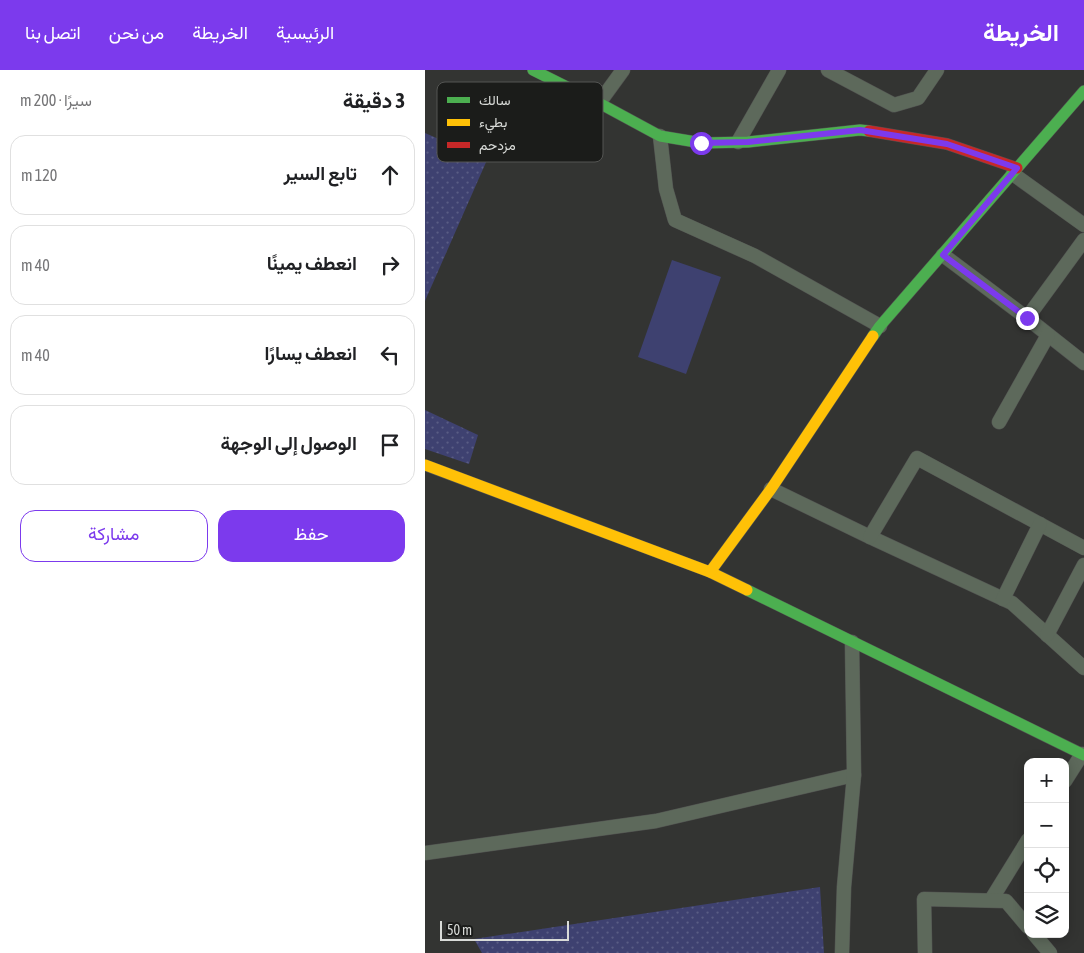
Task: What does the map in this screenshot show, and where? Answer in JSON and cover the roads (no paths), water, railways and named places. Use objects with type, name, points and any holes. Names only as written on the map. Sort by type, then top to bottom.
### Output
[{"type":"street","points":[[533,70],[557,82]]},
{"type":"street","points":[[603,98],[623,70]]},
{"type":"street","points":[[738,142],[779,70]]},
{"type":"street","points":[[828,70],[894,105],[918,98],[937,70]]},
{"type":"street","points":[[710,572],[771,489],[880,326],[1084,91]]},
{"type":"street","points":[[603,105],[660,136],[701,143],[738,142],[860,130],[947,144],[1015,171],[1084,225]]},
{"type":"street","points":[[660,136],[665,189],[675,220],[755,256],[880,326]]},
{"type":"street","points":[[1027,318],[1084,240]]},
{"type":"street","points":[[943,255],[1084,363]]},
{"type":"street","points":[[999,422],[1048,335]]},
{"type":"street","points":[[870,537],[917,458],[1084,548]]},
{"type":"street","points":[[425,465],[710,572],[1083,754],[1069,775]]},
{"type":"street","points":[[771,489],[1012,603],[1084,668]]},
{"type":"street","points":[[1003,599],[1040,524]]},
{"type":"street","points":[[1047,635],[1084,565]]},
{"type":"street","points":[[842,953],[844,887],[854,775],[852,642]]},
{"type":"street","points":[[425,853],[657,821],[854,775]]},
{"type":"street","points":[[991,900],[1024,846]]},
{"type":"street","points":[[925,953],[924,899],[1006,901],[1024,922]]},
{"type":"street","points":[[1037,938],[1049,953]]}]
